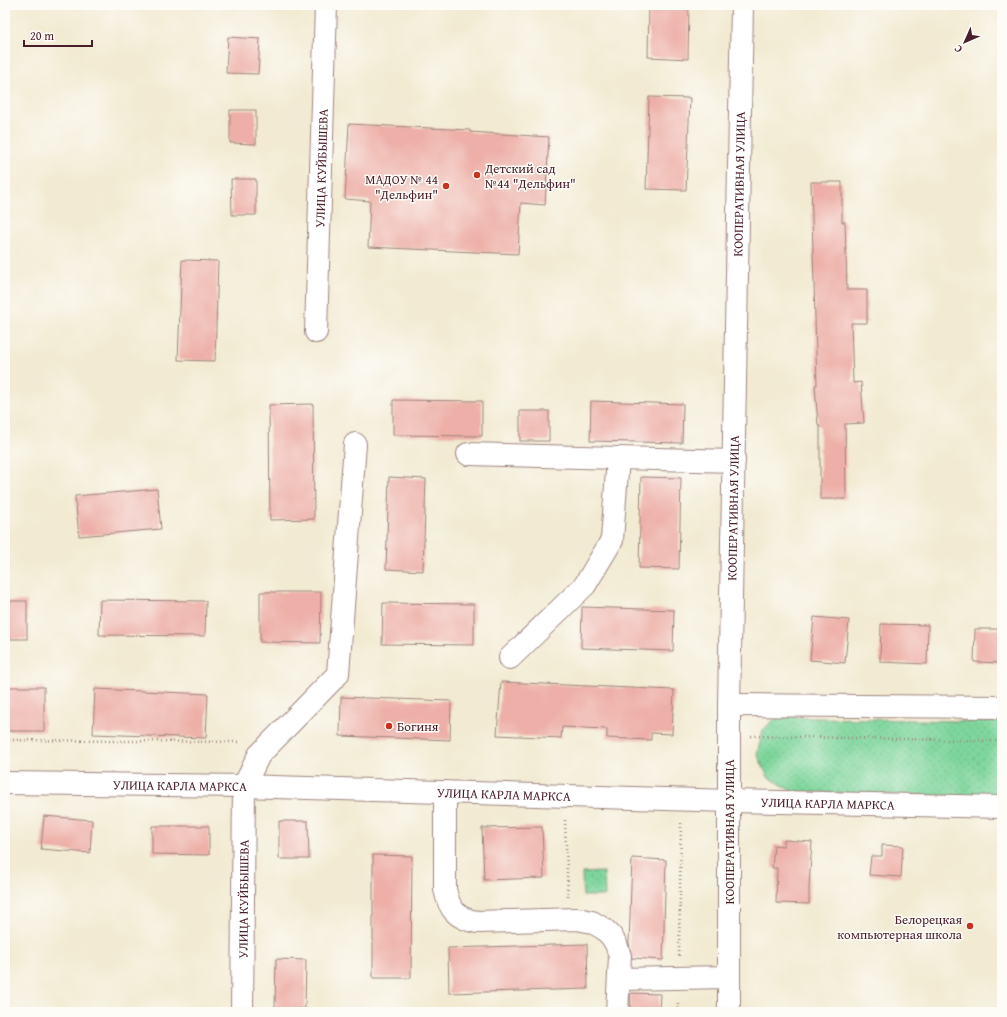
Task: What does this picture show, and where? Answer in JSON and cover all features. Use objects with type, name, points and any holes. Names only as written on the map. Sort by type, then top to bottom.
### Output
[{"type":"street","name":"УЛИЦА КУЙБЫШЕВА","points":[[316,332],[326,5]]},
{"type":"street","name":"КООПЕРАТИВНАЯ УЛИЦА","points":[[729,1012],[729,705],[742,5]]},
{"type":"street","points":[[244,786],[259,755],[338,674],[355,444]]},
{"type":"street","points":[[468,454],[734,461]]},
{"type":"street","points":[[510,658],[585,585],[612,540],[618,458]]},
{"type":"street","points":[[729,705],[1002,707]]},
{"type":"street","name":"УЛИЦА КАРЛА МАРКСА","points":[[5,783],[244,786],[730,801],[1002,807]]},
{"type":"street","name":"УЛИЦА КУЙБЫШЕВА","points":[[242,1012],[244,786]]},
{"type":"street","points":[[445,792],[445,889],[448,903],[454,912],[461,918],[469,921],[577,920],[592,922],[604,929],[616,944],[620,956],[617,1012]]},
{"type":"street","points":[[619,979],[729,977]]},
{"type":"path","points":[[745,736],[1002,741]]},
{"type":"path","points":[[5,740],[245,742]]},
{"type":"path","points":[[566,820],[568,920]]},
{"type":"path","points":[[678,1012],[681,822]]},
{"type":"green space","points":[[777,717],[1002,722],[1002,797],[794,792],[768,777],[757,754],[763,730]]},
{"type":"green space","points":[[604,872],[605,896],[583,896],[582,873]]},
{"type":"building","points":[[649,5],[689,5],[688,59],[648,57]]},
{"type":"building","points":[[228,37],[260,39],[258,74],[226,73]]},
{"type":"building","points":[[649,97],[690,98],[686,190],[646,189]]},
{"type":"building","points":[[230,110],[256,110],[256,144],[230,143]]},
{"type":"building","name":"МАДОУ № 44 \"Дельфин\"","points":[[349,124],[470,130],[470,132],[549,137],[545,205],[521,203],[518,254],[368,247],[370,201],[345,199]]},
{"type":"building","points":[[231,179],[256,179],[256,215],[232,215]]},
{"type":"building","points":[[811,182],[842,182],[842,222],[845,222],[847,290],[867,290],[867,323],[851,323],[853,383],[861,382],[864,423],[845,424],[846,499],[820,499],[820,426],[818,426],[815,385],[817,385]]},
{"type":"building","points":[[182,260],[218,261],[215,361],[178,360]]},
{"type":"building","points":[[393,400],[482,401],[482,436],[393,435]]},
{"type":"building","points":[[591,401],[683,404],[682,443],[590,441]]},
{"type":"building","points":[[313,404],[314,519],[270,520],[269,405]]},
{"type":"building","points":[[520,411],[549,411],[549,441],[520,441]]},
{"type":"building","points":[[389,477],[426,479],[423,571],[386,569]]},
{"type":"building","points":[[641,477],[681,478],[679,569],[639,568]]},
{"type":"building","points":[[157,489],[161,529],[79,536],[75,496]]},
{"type":"building","points":[[260,592],[321,592],[320,643],[260,642]]},
{"type":"building","points":[[100,600],[206,601],[205,636],[99,635]]},
{"type":"building","points":[[5,601],[27,601],[27,639],[5,639]]},
{"type":"building","points":[[383,603],[474,604],[474,645],[382,644]]},
{"type":"building","points":[[582,607],[674,610],[673,651],[581,648]]},
{"type":"building","points":[[814,617],[849,620],[845,663],[810,660]]},
{"type":"building","points":[[881,624],[928,625],[927,664],[880,662]]},
{"type":"building","points":[[975,629],[1002,629],[1002,663],[974,662]]},
{"type":"building","points":[[501,682],[674,690],[672,734],[651,733],[651,740],[607,738],[607,729],[562,727],[561,738],[497,735]]},
{"type":"building","points":[[5,687],[44,687],[44,731],[5,731]]},
{"type":"building","points":[[95,689],[208,694],[206,738],[93,734]]},
{"type":"building","points":[[341,697],[451,701],[450,740],[340,736]]},
{"type":"building","points":[[44,816],[92,820],[90,853],[41,849]]},
{"type":"building","points":[[279,821],[308,821],[309,859],[279,859]]},
{"type":"building","points":[[152,826],[209,826],[209,855],[152,854]]},
{"type":"building","points":[[542,827],[544,878],[484,880],[482,828]]},
{"type":"building","points":[[784,840],[812,842],[809,904],[776,903],[777,868],[772,868],[774,845],[784,846]]},
{"type":"building","points":[[882,845],[903,846],[901,877],[869,875],[871,856],[882,856]]},
{"type":"building","points":[[373,855],[412,856],[411,978],[373,978]]},
{"type":"building","points":[[632,858],[666,860],[663,960],[632,958],[629,943]]},
{"type":"building","points":[[587,944],[588,989],[449,993],[448,948]]},
{"type":"building","points":[[276,959],[306,960],[305,1009],[275,1008]]},
{"type":"building","points":[[631,993],[660,994],[659,1012],[630,1012]]},
{"type":"place","name":"Детский сад №44 \"Дельфин\"","points":[[477,175]]},
{"type":"place","name":"МАДОУ № 44 \"Дельфин\"","points":[[446,186]]},
{"type":"place","name":"Богиня","points":[[389,726]]},
{"type":"place","name":"Белорецкая компьютерная школа","points":[[970,926]]}]
